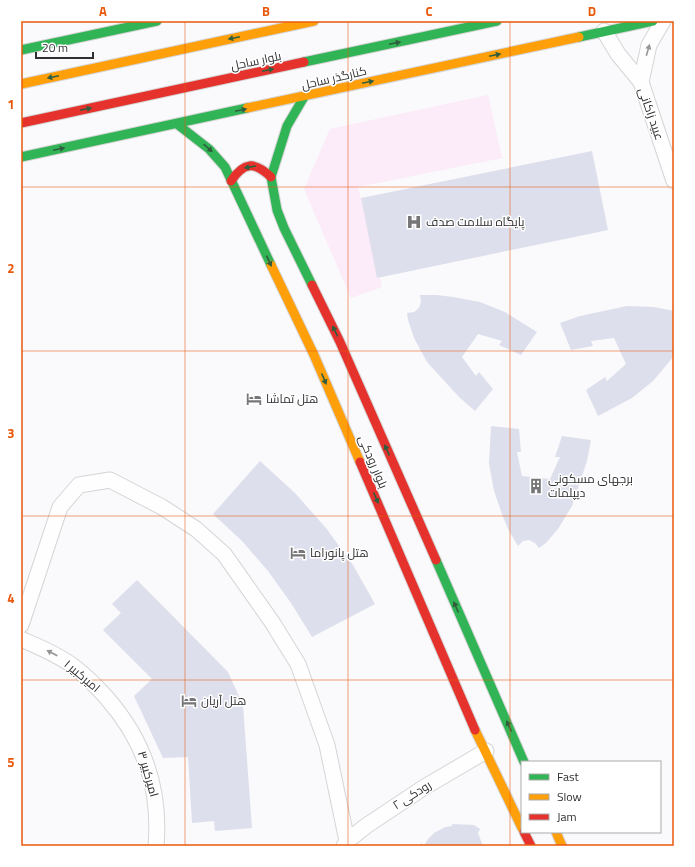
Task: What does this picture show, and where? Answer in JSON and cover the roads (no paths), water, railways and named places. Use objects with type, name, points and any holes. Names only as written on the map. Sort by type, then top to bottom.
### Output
[{"type":"main road","points":[[21,50],[157,21]]},
{"type":"main road","points":[[21,84],[314,21]]},
{"type":"main road","name":"بلوار ساحل","points":[[21,123],[497,21]]},
{"type":"main road","name":"کنارگذر ساحل","points":[[21,157],[653,21]]},
{"type":"main road","name":"بلوار رودکی","points":[[304,97],[286,126],[271,176],[277,210],[284,228],[340,342],[524,761]]},
{"type":"main road","name":"بلوار رودکی","points":[[177,124],[205,144],[217,156],[225,168],[314,355],[486,751],[521,826]]},
{"type":"main road","points":[[231,182],[238,171],[245,167],[255,165],[263,168],[271,176]]},
{"type":"main road","points":[[524,833],[530,846]]},
{"type":"main road","points":[[556,833],[562,846]]},
{"type":"street","points":[[641,82],[649,45],[664,21]]},
{"type":"street","name":"عبید زاکانی","points":[[604,32],[618,54],[641,82],[674,181]]},
{"type":"street","points":[[21,625],[60,507],[79,485],[110,480],[162,507],[191,525],[224,554],[272,622],[298,664],[328,745],[345,844]]},
{"type":"street","name":"امیرکبیر ۱","points":[[21,639],[52,653],[73,666],[96,686],[115,707],[130,728]]},
{"type":"street","name":"امیرکبیر ۳","points":[[130,728],[148,767],[154,788],[157,810],[156,846]]},
{"type":"street","name":"رودکی ۲","points":[[345,844],[366,826],[423,788],[486,751]]},
{"type":"place","name":"پایگاه سلامت صدف","points":[[414,222]]},
{"type":"place","name":"هتل تماشا","points":[[254,399]]},
{"type":"place","name":"برجهای مسکونی دیپلمات","points":[[536,486]]},
{"type":"place","name":"هتل پانوراما","points":[[298,553]]},
{"type":"place","name":"هتل آریان","points":[[189,701]]}]
